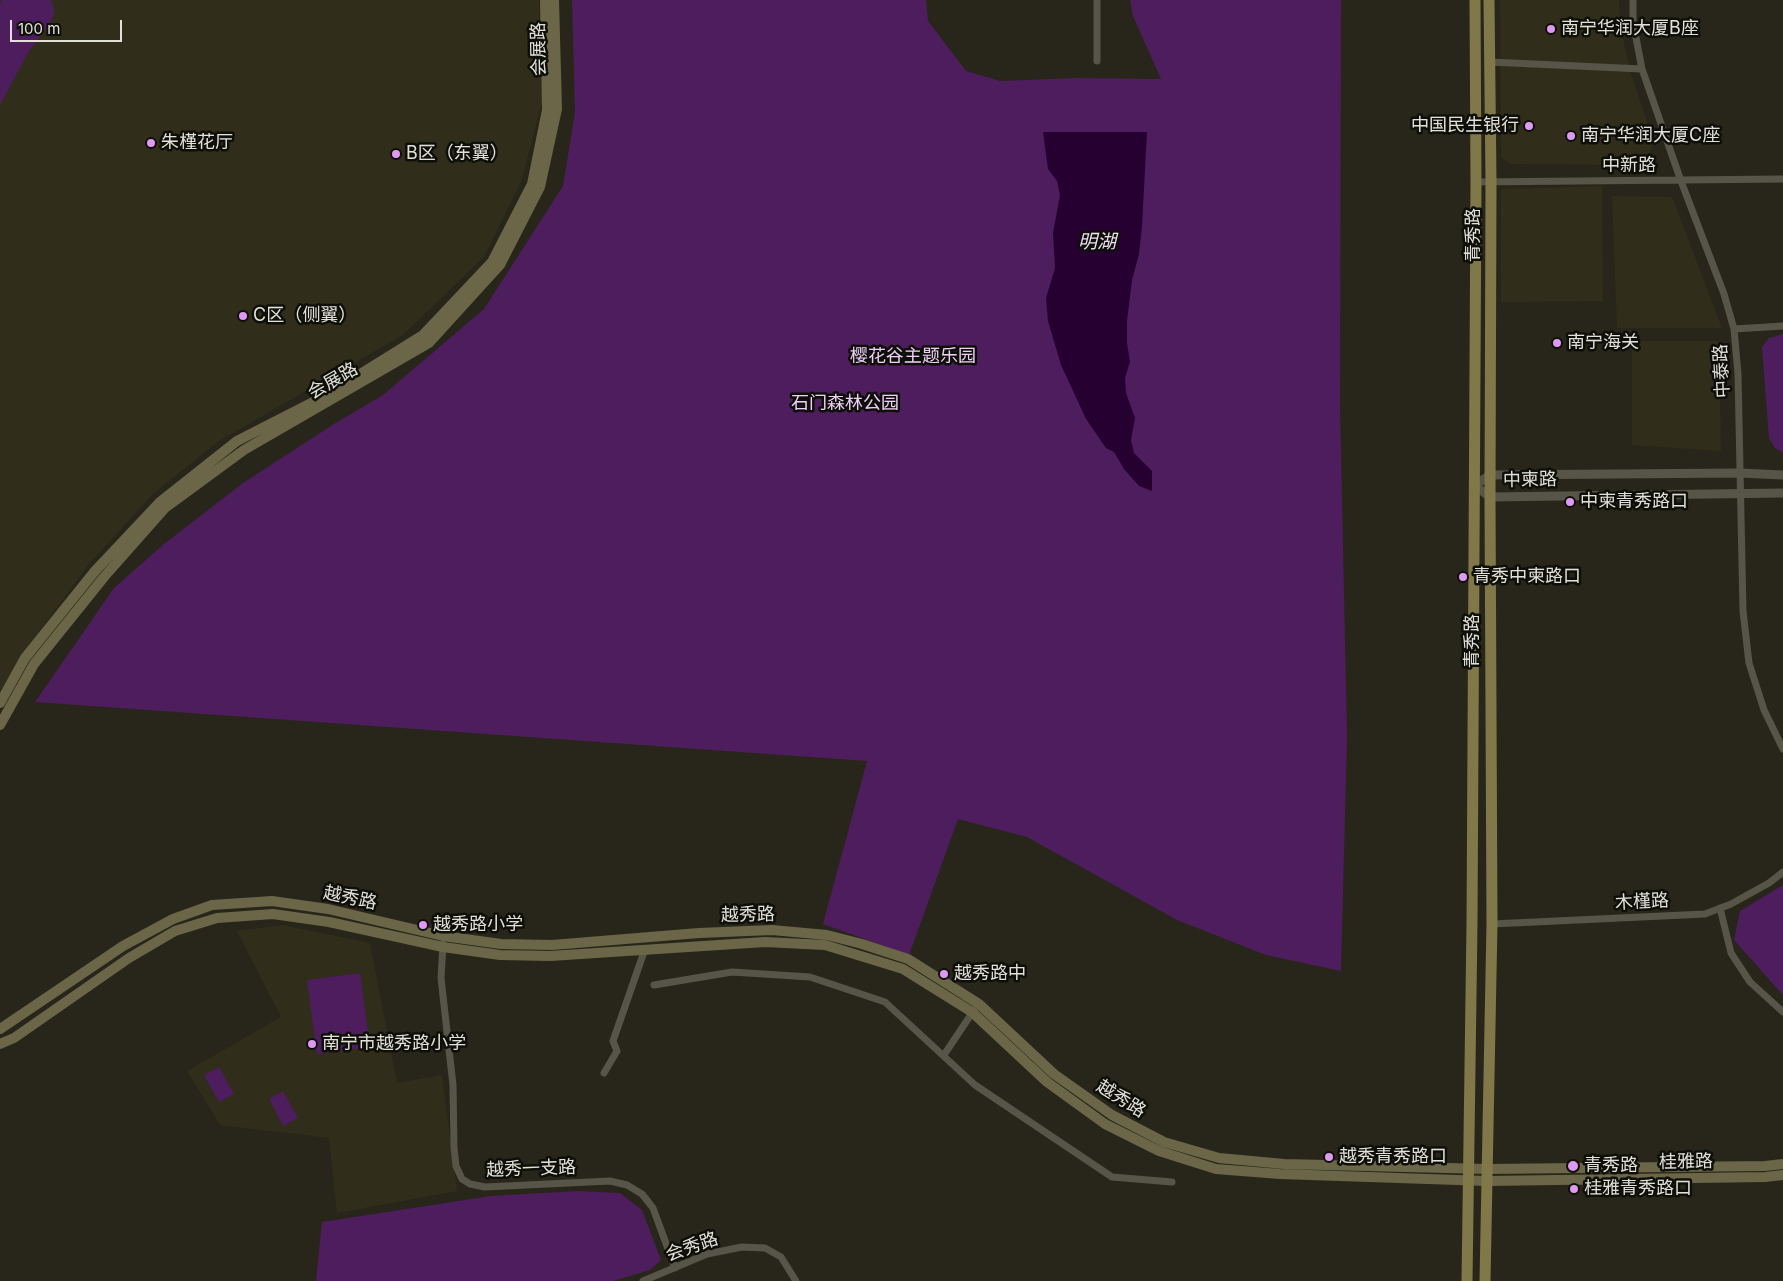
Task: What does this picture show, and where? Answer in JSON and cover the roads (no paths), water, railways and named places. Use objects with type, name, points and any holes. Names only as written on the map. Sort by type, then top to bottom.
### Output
[{"type":"main road","name":"会展路","points":[[0,703],[31,651],[95,571],[160,502],[237,441],[326,396],[422,335],[492,262],[532,184],[547,110],[545,0]]},
{"type":"main road","name":"会展路","points":[[0,725],[34,664],[104,577],[165,508],[244,450],[429,343],[500,265],[540,187],[557,109],[554,0]]},
{"type":"main road","name":"青秀路","points":[[1467,1281],[1470,1180],[1476,182],[1475,0]]},
{"type":"main road","name":"青秀路","points":[[1485,1281],[1492,924],[1489,0]]},
{"type":"main road","name":"越秀路","points":[[0,1029],[123,946],[173,919],[212,905],[272,901],[328,909],[443,936],[501,944],[552,945],[699,933],[772,930],[827,935],[908,959],[979,1004],[1054,1074],[1112,1115],[1164,1142],[1219,1158],[1275,1163],[1470,1168]]},
{"type":"main road","name":"越秀路","points":[[0,1044],[14,1038],[129,958],[175,931],[217,918],[274,914],[329,922],[442,947],[500,955],[550,956],[765,942],[825,945],[903,969],[972,1012],[1047,1082],[1105,1124],[1159,1151],[1216,1168],[1234,1170],[1280,1174],[1470,1180]]},
{"type":"main road","name":"桂雅路","points":[[1470,1168],[1765,1166],[1783,1164]]},
{"type":"main road","name":"桂雅路","points":[[1470,1180],[1765,1177],[1783,1175]]},
{"type":"street","points":[[1097,61],[1098,0]]},
{"type":"street","name":"中泰路","points":[[1633,0],[1633,22],[1642,69],[1680,181],[1724,294],[1734,329],[1738,374],[1743,611],[1749,663],[1764,710],[1783,749]]},
{"type":"street","points":[[1490,62],[1642,69]]},
{"type":"street","name":"中新路","points":[[1476,182],[1783,179]]},
{"type":"street","points":[[1734,329],[1783,326]]},
{"type":"street","name":"中柬路","points":[[1783,475],[1740,473],[1491,475],[1474,485],[1490,497],[1783,493]]},
{"type":"street","name":"木槿路","points":[[1492,924],[1705,914],[1769,883],[1783,872]]},
{"type":"street","points":[[1720,908],[1731,953],[1750,982],[1783,1012]]},
{"type":"street","name":"越秀一支路","points":[[443,936],[441,978],[453,1085],[454,1147],[456,1166],[462,1179],[470,1184],[485,1187],[610,1181],[627,1185],[642,1194],[654,1208],[675,1268]]},
{"type":"street","points":[[604,1073],[617,1050],[613,1041],[645,950]]},
{"type":"street","points":[[654,985],[732,972],[810,977],[885,1002],[976,1085],[1112,1178],[1172,1182]]},
{"type":"street","points":[[944,1054],[979,1004]]},
{"type":"street","name":"会秀路","points":[[644,1281],[707,1254],[742,1247],[765,1248],[782,1257],[796,1281]]},
{"type":"water","name":"明湖","points":[[1043,132],[1147,132],[1142,226],[1127,321],[1127,343],[1130,362],[1125,378],[1126,393],[1135,418],[1131,440],[1134,453],[1152,471],[1152,491],[1139,486],[1124,469],[1114,452],[1106,448],[1086,419],[1061,365],[1048,321],[1046,298],[1055,268],[1053,233],[1060,195],[1057,181],[1048,169]]},
{"type":"place","name":"南宁华润大厦B座","points":[[1551,29]]},
{"type":"place","name":"中国民生银行","points":[[1529,126]]},
{"type":"place","name":"南宁华润大厦C座","points":[[1571,136]]},
{"type":"place","name":"朱槿花厅","points":[[151,143]]},
{"type":"place","name":"B区（东翼）","points":[[396,154]]},
{"type":"place","name":"C区（侧翼）","points":[[243,316]]},
{"type":"place","name":"南宁海关","points":[[1557,343]]},
{"type":"place","name":"中柬青秀路口","points":[[1570,502]]},
{"type":"place","name":"青秀中柬路口","points":[[1463,577]]},
{"type":"place","name":"越秀路小学","points":[[423,925]]},
{"type":"place","name":"越秀路中","points":[[944,974]]},
{"type":"place","name":"南宁市越秀路小学","points":[[312,1044]]},
{"type":"place","name":"越秀青秀路口","points":[[1329,1157]]},
{"type":"place","name":"青秀路","points":[[1573,1166]]},
{"type":"place","name":"桂雅青秀路口","points":[[1574,1189]]},
{"type":"park label","name":"樱花谷主题乐园","points":[[913,357]]},
{"type":"park label","name":"石门森林公园","points":[[845,404]]}]
